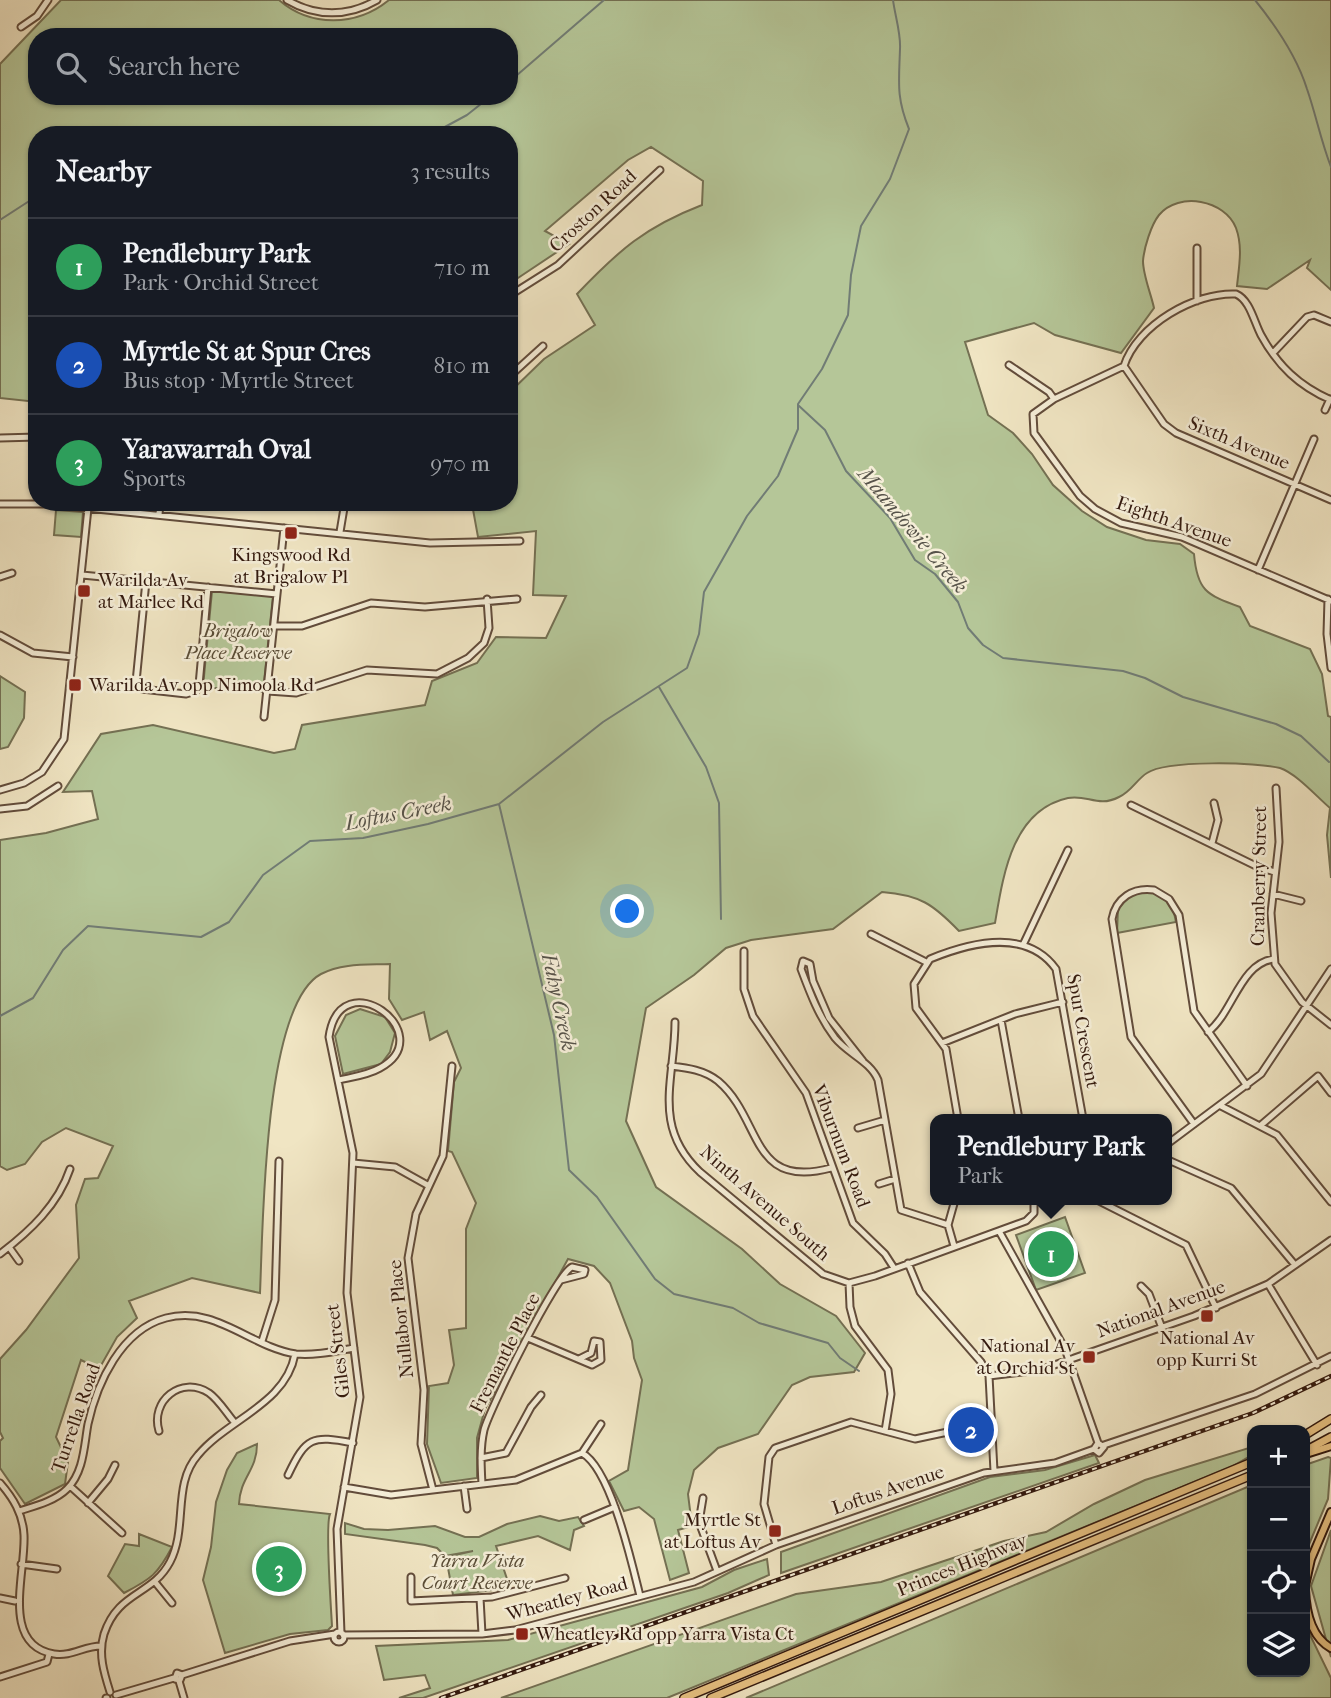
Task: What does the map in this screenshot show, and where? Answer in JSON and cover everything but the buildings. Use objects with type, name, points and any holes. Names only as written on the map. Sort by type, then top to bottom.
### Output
[{"type":"highway","points":[[1310,1433],[1331,1419]]},
{"type":"highway","points":[[1310,1434],[1331,1425]]},
{"type":"highway","points":[[1310,1450],[1331,1437]]},
{"type":"highway","name":"Princes Highway","points":[[684,1698],[1247,1464]]},
{"type":"highway","name":"Princes Highway","points":[[711,1698],[1247,1477]]},
{"type":"main road","points":[[1310,1452],[1331,1446]]},
{"type":"main road","points":[[1310,1564],[1331,1512]]},
{"type":"main road","points":[[1310,1614],[1313,1629],[1320,1642],[1331,1648]]},
{"type":"street","points":[[21,27],[37,16],[48,0]]},
{"type":"street","points":[[287,0],[314,12],[333,13],[354,10],[377,0]]},
{"type":"street","name":"Croston Road","points":[[518,290],[558,265],[660,170]]},
{"type":"street","points":[[1197,248],[1197,301]]},
{"type":"street","points":[[1124,366],[1134,348],[1168,313],[1223,294],[1239,295],[1273,354],[1295,380],[1330,400],[1325,410]]},
{"type":"street","points":[[1273,354],[1307,317],[1314,315],[1331,321]]},
{"type":"street","points":[[518,369],[543,346]]},
{"type":"street","points":[[1009,366],[1049,392],[1054,399]]},
{"type":"street","name":"Eighth Avenue","points":[[1124,366],[1054,399],[1033,414],[1032,429],[1086,502],[1121,523],[1171,533],[1330,600]]},
{"type":"street","name":"Sixth Avenue","points":[[1124,366],[1169,429],[1331,500]]},
{"type":"street","points":[[0,438],[28,437]]},
{"type":"street","points":[[1258,570],[1314,439]]},
{"type":"street","points":[[0,504],[28,503]]},
{"type":"street","points":[[0,790],[36,777],[47,767],[62,745],[88,511]]},
{"type":"street","points":[[118,511],[430,542],[520,541]]},
{"type":"street","points":[[159,511],[159,515]]},
{"type":"street","points":[[340,532],[344,511]]},
{"type":"street","points":[[264,717],[284,528]]},
{"type":"street","points":[[0,577],[12,573]]},
{"type":"street","points":[[82,575],[277,594]]},
{"type":"street","points":[[146,581],[136,682],[142,689],[186,694],[196,691],[199,685],[208,587]]},
{"type":"street","points":[[275,626],[302,626],[371,603],[425,607],[517,598]]},
{"type":"street","points":[[268,691],[296,693],[367,670],[438,674],[468,658],[484,643],[489,628],[487,599]]},
{"type":"street","points":[[1330,600],[1326,634],[1331,668]]},
{"type":"street","points":[[0,635],[33,653],[73,657]]},
{"type":"street","points":[[0,809],[27,806],[58,786]]},
{"type":"street","name":"Cranberry Street","points":[[1276,788],[1279,842],[1273,894],[1274,959],[1280,973],[1306,1005],[1331,1025]]},
{"type":"street","points":[[1212,843],[1218,820],[1214,803]]},
{"type":"street","points":[[1131,805],[1258,867],[1275,872]]},
{"type":"street","points":[[1023,945],[1068,850]]},
{"type":"street","points":[[1194,1124],[1131,1037],[1112,919],[1116,907],[1131,892],[1154,890],[1174,904],[1179,915],[1193,1006],[1208,1032],[1247,1086]]},
{"type":"street","points":[[1273,894],[1301,901]]},
{"type":"street","points":[[871,934],[926,961],[914,984],[916,1008],[948,1055],[957,1114]]},
{"type":"street","name":"Spur Crescent","points":[[926,961],[984,941],[1023,945],[1040,954],[1056,969],[1082,1114]]},
{"type":"street","name":"Viburnum Road","points":[[744,951],[742,976],[748,1003],[761,1030],[806,1093],[853,1223],[885,1254],[894,1268]]},
{"type":"street","points":[[1208,1032],[1221,1021],[1254,968],[1274,959]]},
{"type":"street","points":[[863,1061],[841,1045],[824,1022],[801,969],[803,961],[810,964],[813,981],[829,1018],[863,1061],[878,1080],[901,1210],[948,1225]]},
{"type":"street","points":[[1172,1140],[1247,1086],[1265,1069],[1331,969]]},
{"type":"street","points":[[942,1043],[1001,1020],[1063,1002]]},
{"type":"street","name":"Giles Street","points":[[339,1080],[379,1069],[393,1057],[398,1031],[394,1019],[384,1009],[372,1003],[357,1003],[343,1010],[334,1019],[330,1044],[353,1163],[347,1293],[360,1405],[337,1529],[339,1636]]},
{"type":"street","points":[[1001,1020],[1018,1114]]},
{"type":"street","name":"Ninth Avenue South","points":[[674,1022],[668,1112],[688,1160],[823,1274],[849,1283]]},
{"type":"street","name":"Nullabor Place","points":[[433,1490],[421,1444],[424,1390],[408,1264],[412,1226],[446,1145],[452,1066]]},
{"type":"street","points":[[671,1066],[701,1071],[720,1083],[761,1150],[778,1166],[802,1173],[831,1168]]},
{"type":"street","points":[[1260,1126],[1318,1076],[1331,1093]]},
{"type":"street","points":[[1220,1106],[1283,1140],[1331,1202]]},
{"type":"street","points":[[858,1128],[885,1120]]},
{"type":"street","points":[[262,1341],[275,1300],[279,1161]]},
{"type":"street","points":[[1172,1161],[1231,1188],[1295,1265]]},
{"type":"street","points":[[353,1163],[395,1167],[429,1186]]},
{"type":"street","points":[[0,1254],[57,1199],[70,1169]]},
{"type":"street","points":[[879,1184],[895,1179]]},
{"type":"street","points":[[954,1205],[948,1225],[954,1246]]},
{"type":"street","points":[[885,1431],[891,1394],[888,1370],[855,1326],[850,1307],[849,1283],[999,1231],[1032,1217],[1033,1205]]},
{"type":"street","points":[[1107,1205],[1186,1245],[1216,1308]]},
{"type":"street","points":[[999,1231],[1069,1360],[1099,1446]]},
{"type":"street","name":"National Avenue","points":[[989,1376],[1033,1371],[1216,1308],[1268,1284],[1331,1240]]},
{"type":"street","points":[[9,1247],[19,1261]]},
{"type":"street","points":[[908,1263],[920,1292],[982,1362],[989,1376],[993,1471]]},
{"type":"street","name":"Fremantle Place","points":[[482,1484],[481,1458],[486,1423],[527,1338],[561,1280]]},
{"type":"street","points":[[1268,1284],[1317,1364]]},
{"type":"street","points":[[1141,1286],[1149,1294],[1162,1328]]},
{"type":"street","name":"Turrella Road","points":[[19,1511],[48,1500],[70,1486],[79,1470],[91,1414],[106,1376],[120,1350],[141,1329],[167,1317],[193,1315],[215,1320],[295,1354],[354,1349]]},
{"type":"street","points":[[527,1338],[579,1359],[597,1365],[602,1357],[600,1342],[594,1341],[591,1353],[579,1359]]},
{"type":"street","points":[[110,1696],[101,1646],[106,1628],[119,1606],[155,1582],[175,1549],[184,1484],[191,1465],[204,1448],[280,1388],[293,1366],[295,1354]]},
{"type":"street","name":"Loftus Avenue","points":[[735,1563],[776,1545],[993,1471],[1046,1465],[1238,1400],[1331,1356]]},
{"type":"street","points":[[159,1431],[156,1414],[161,1402],[172,1392],[185,1388],[209,1393],[235,1423]]},
{"type":"street","points":[[481,1458],[495,1458],[506,1453],[534,1402],[541,1395]]},
{"type":"street","points":[[776,1545],[765,1511],[771,1451],[851,1422],[921,1439],[990,1423]]},
{"type":"street","points":[[344,1487],[382,1494],[524,1479],[582,1453],[601,1424]]},
{"type":"street","points":[[288,1475],[297,1455],[311,1441],[324,1437],[353,1443]]},
{"type":"street","points":[[582,1453],[589,1458],[615,1507],[640,1596]]},
{"type":"street","points":[[88,1503],[108,1479],[115,1465]]},
{"type":"street","points":[[0,1483],[19,1511],[24,1538],[15,1617],[24,1637],[49,1654],[68,1654],[101,1646]]},
{"type":"street","points":[[70,1486],[122,1533]]},
{"type":"street","points":[[464,1486],[467,1509]]},
{"type":"street","points":[[703,1498],[699,1522],[717,1571]]},
{"type":"street","points":[[584,1520],[615,1507]]},
{"type":"street","name":"Wheatley Road","points":[[110,1696],[178,1678],[290,1642],[320,1637],[482,1634],[514,1630],[694,1582],[735,1563]]},
{"type":"street","points":[[21,1564],[57,1569]]},
{"type":"street","points":[[411,1577],[411,1601],[480,1598],[565,1578]]},
{"type":"street","points":[[155,1582],[172,1604]]},
{"type":"street","points":[[0,1598],[15,1601]]},
{"type":"street","points":[[480,1598],[482,1634]]},
{"type":"street","points":[[0,1677],[41,1666],[47,1662],[49,1654]]},
{"type":"street","points":[[178,1678],[184,1698]]},
{"type":"green space","points":[[61,0],[279,0],[305,15],[333,20],[362,15],[389,0],[1331,0],[1331,290],[1307,268],[1310,260],[1267,289],[1237,286],[1240,249],[1236,228],[1230,218],[1212,205],[1189,201],[1168,208],[1159,215],[1153,225],[1143,261],[1154,308],[1121,353],[1055,335],[1034,323],[965,342],[988,415],[1013,433],[1032,454],[1053,485],[1082,511],[1107,527],[1146,540],[1180,544],[1194,554],[1198,576],[1205,590],[1240,607],[1250,626],[1310,649],[1322,674],[1328,716],[1331,717],[1331,878],[1327,835],[1330,808],[1293,775],[1280,768],[1252,764],[1191,764],[1157,769],[1147,773],[1127,792],[1112,800],[1068,798],[1049,805],[1034,816],[1022,830],[1007,866],[995,923],[959,931],[925,902],[882,892],[833,929],[751,940],[726,948],[694,975],[646,1008],[626,1121],[656,1187],[742,1249],[780,1284],[836,1316],[865,1353],[854,1372],[810,1377],[792,1385],[758,1434],[718,1448],[694,1470],[688,1494],[692,1526],[678,1530],[689,1573],[670,1580],[654,1519],[639,1507],[624,1511],[609,1481],[628,1470],[642,1380],[634,1358],[632,1341],[610,1283],[594,1266],[568,1259],[485,1409],[477,1438],[477,1478],[441,1483],[427,1444],[429,1386],[448,1383],[454,1365],[449,1330],[466,1328],[466,1229],[476,1203],[452,1152],[448,1151],[454,1082],[461,1068],[447,1031],[430,1040],[424,1012],[402,1020],[389,999],[390,964],[346,966],[329,970],[321,974],[302,994],[287,1028],[277,1072],[265,1172],[260,1293],[192,1278],[129,1301],[137,1318],[117,1337],[99,1369],[81,1360],[56,1437],[68,1462],[65,1484],[25,1504],[0,1468],[0,1441],[3,1438],[0,1432],[0,1359],[26,1330],[79,1258],[76,1205],[85,1179],[98,1178],[113,1146],[66,1128],[42,1142],[25,1164],[7,1170],[0,1166],[0,840],[46,833],[98,819],[92,791],[63,792],[101,734],[153,725],[274,753],[295,749],[302,725],[425,705],[432,681],[477,663],[496,637],[546,638],[566,596],[533,595],[536,531],[478,537],[473,511],[518,511],[518,384],[544,359],[595,325],[577,294],[620,252],[648,231],[702,205],[703,181],[651,147],[628,160],[545,231],[569,244],[518,278],[518,126],[28,126],[28,401],[0,398],[0,64],[28,35],[28,105],[518,105],[518,28],[34,28]]},
{"type":"green space","points":[[56,511],[83,512],[81,537],[54,535]]},
{"type":"green space","name":"Brigalow Place Reserve","points":[[212,591],[273,596],[263,692],[203,687]]},
{"type":"green space","points":[[0,676],[25,692],[24,718],[8,747],[0,749]]},
{"type":"green space","points":[[1141,891],[1155,893],[1165,899],[1176,922],[1117,933],[1118,908],[1132,894]]},
{"type":"green space","points":[[360,1009],[385,1017],[395,1033],[390,1052],[381,1064],[343,1074],[335,1036],[346,1015]]},
{"type":"green space","points":[[1065,1217],[1085,1273],[1036,1290],[1016,1235]]},
{"type":"green space","points":[[257,1444],[239,1504],[330,1514],[328,1549],[332,1626],[328,1630],[290,1634],[225,1653],[203,1580],[211,1547],[216,1502],[227,1470],[237,1453]]},
{"type":"green space","points":[[1247,1449],[1247,1458],[1231,1467],[667,1698],[501,1698],[796,1594],[881,1582],[1004,1541],[1046,1532],[1094,1504],[1145,1480]]},
{"type":"green space","points":[[1095,1455],[1099,1463],[781,1573],[781,1552],[990,1477],[1045,1470]]},
{"type":"green space","points":[[1331,1458],[1328,1499],[1310,1542],[1310,1488],[1310,1463]]},
{"type":"green space","points":[[1247,1487],[1247,1677],[1310,1677],[1310,1632],[1331,1678],[1331,1698],[746,1698]]},
{"type":"green space","name":"Yarra Vista Court Reserve","points":[[540,1516],[559,1521],[578,1517],[584,1526],[574,1530],[570,1550],[538,1536],[496,1546],[510,1588],[453,1595],[446,1557],[473,1551],[445,1556],[437,1548],[425,1545],[345,1534],[345,1523],[364,1529],[388,1530],[435,1526],[465,1537],[479,1537],[507,1524]]},
{"type":"green space","points":[[1331,1530],[1331,1657],[1311,1586]]},
{"type":"green space","points":[[139,1534],[172,1547],[153,1575],[124,1593],[108,1576],[125,1544],[139,1546]]},
{"type":"green space","points":[[767,1559],[769,1575],[728,1593],[423,1698],[399,1698],[430,1688],[425,1675],[384,1680],[376,1646],[508,1640],[702,1587],[734,1570]]},
{"type":"waterway","points":[[518,74],[604,0]]},
{"type":"waterway","name":"Loftus Creek","points":[[0,1016],[33,998],[63,950],[88,926],[201,937],[229,922],[263,875],[310,841],[363,838],[428,824],[499,804],[603,722],[687,668],[699,634],[704,592],[747,516],[778,476],[798,429],[798,404],[822,369],[848,315],[851,275],[861,226],[890,179],[909,129],[900,98],[900,43],[893,0]]},
{"type":"waterway","points":[[1255,0],[1298,65],[1331,167]]},
{"type":"waterway","points":[[447,126],[480,105]]},
{"type":"waterway","points":[[0,220],[28,202]]},
{"type":"waterway","name":"Maandowie Creek","points":[[798,405],[825,430],[846,471],[890,518],[915,560],[935,574],[958,602],[968,628],[983,645],[1003,658],[1123,671],[1145,678],[1183,697],[1276,724],[1301,736],[1329,762]]},
{"type":"waterway","points":[[659,687],[706,767],[719,803],[721,919]]},
{"type":"waterway","name":"Fahy Creek","points":[[499,804],[554,1035],[569,1170],[597,1197],[655,1279],[674,1294],[733,1308],[759,1323],[828,1343],[840,1358],[859,1371]]},
{"type":"railway","points":[[441,1698],[1253,1413],[1331,1376]]},
{"type":"place","name":"Kingswood Rd at Brigalow Pl","points":[[291,533]]},
{"type":"place","name":"Warilda Av at Marlee Rd","points":[[84,591]]},
{"type":"place","name":"Warilda Av opp Nimoola Rd","points":[[75,685]]},
{"type":"place","name":"Pendlebury Park","points":[[1051,1254]]},
{"type":"place","name":"National Av opp Kurri St","points":[[1207,1316]]},
{"type":"place","name":"National Av at Orchid St","points":[[1089,1357]]},
{"type":"place","name":"Myrtle St at Spur Cres","points":[[971,1430]]},
{"type":"place","name":"Myrtle St at Loftus Av","points":[[775,1531]]},
{"type":"place","name":"Yarawarrah Oval","points":[[279,1569]]},
{"type":"place","name":"Wheatley Rd opp Yarra Vista Ct","points":[[522,1634]]}]
